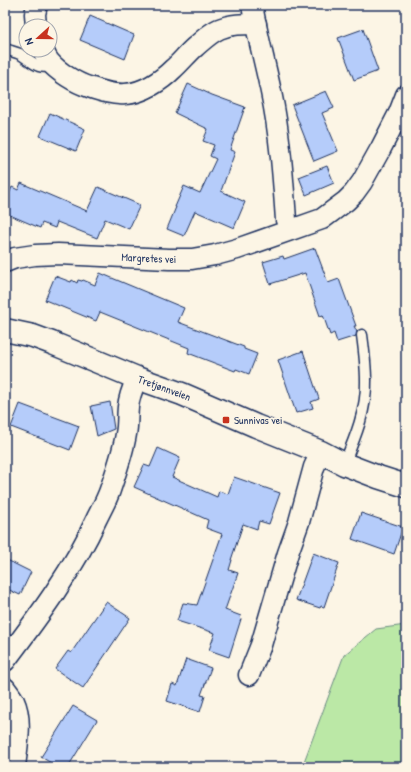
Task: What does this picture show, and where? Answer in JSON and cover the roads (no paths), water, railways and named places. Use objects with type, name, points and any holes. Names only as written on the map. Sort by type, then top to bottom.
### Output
[{"type":"street","points":[[35,18],[34,14],[37,5]]},
{"type":"street","points":[[49,58],[69,78],[85,86],[115,94],[132,93],[144,90],[163,79],[193,49],[218,29],[254,15],[273,100],[280,145],[286,220],[289,230]]},
{"type":"street","name":"Margretes vei","points":[[5,262],[15,258],[58,254],[169,259],[215,255],[237,249],[322,219],[346,201],[362,182],[399,113],[406,95]]},
{"type":"street","name":"Tretjønnveien","points":[[5,330],[33,336],[137,378],[182,394],[321,452],[344,464],[406,486]]},
{"type":"street","points":[[5,661],[66,575],[92,529],[109,492],[121,455],[126,433],[128,406],[131,391],[137,378]]},
{"type":"street","points":[[249,675],[261,645],[288,553],[299,522],[314,467],[321,452]]},
{"type":"street","points":[[5,688],[14,700],[18,712],[15,767]]},
{"type":"lane","points":[[5,49],[18,53]]},
{"type":"lane","points":[[26,58],[38,66],[47,67],[48,58]]},
{"type":"lane","points":[[344,464],[358,430],[364,406],[367,382],[362,335]]},
{"type":"place","name":"Sunnivas vei","points":[[226,420]]}]
